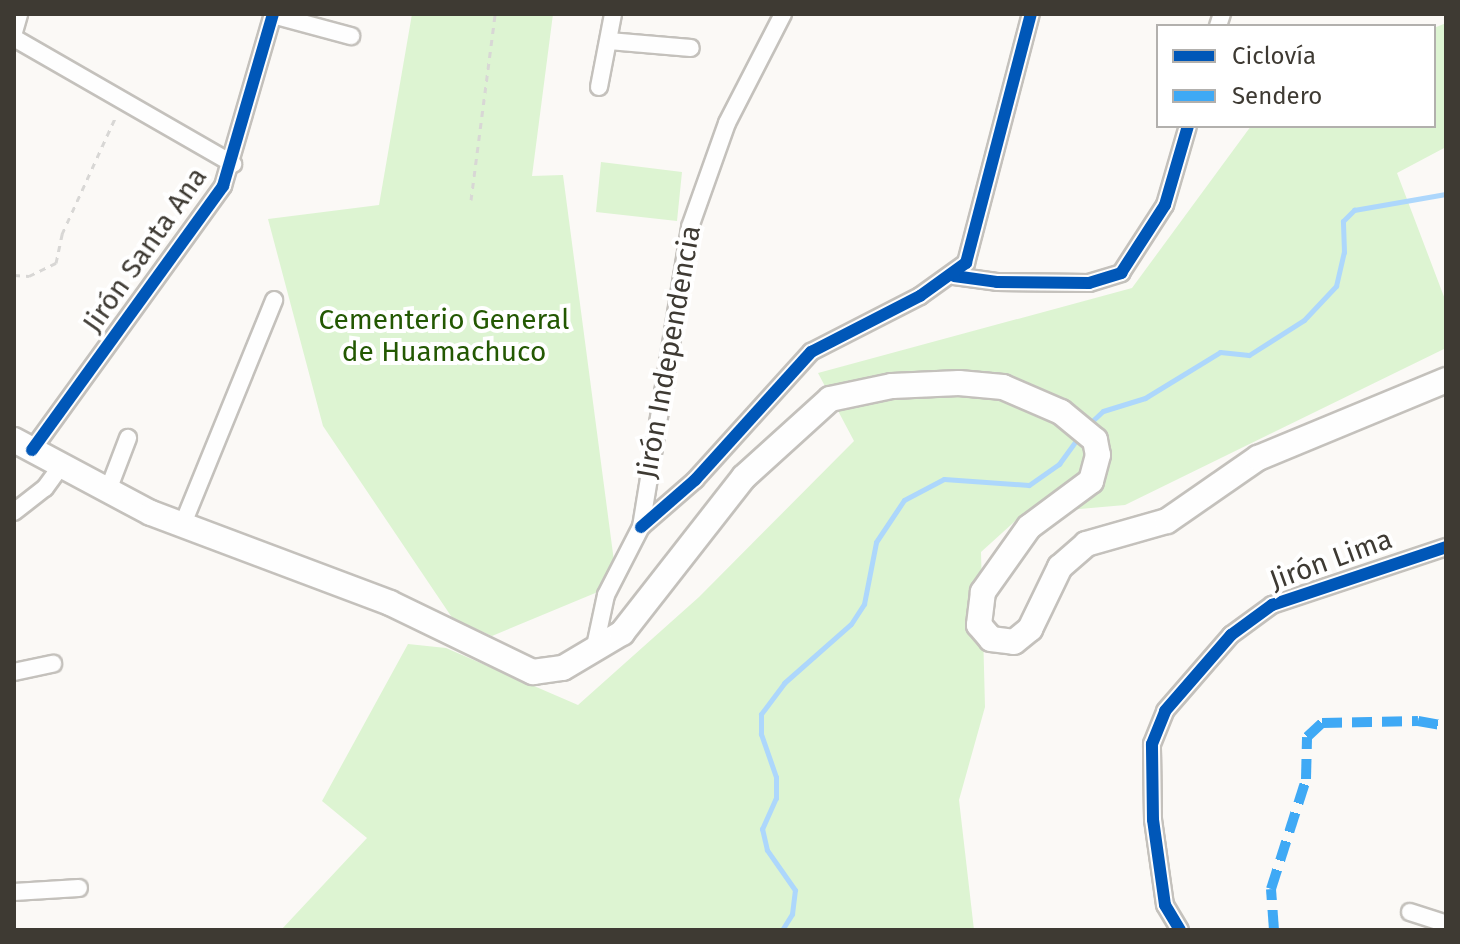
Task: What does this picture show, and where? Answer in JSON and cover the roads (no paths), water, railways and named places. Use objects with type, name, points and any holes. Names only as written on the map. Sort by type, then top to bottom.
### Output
[{"type":"highway","points":[[19,442],[107,493],[182,526],[376,597],[533,672],[563,668],[622,633],[744,477],[830,399],[859,390],[959,383],[1003,387],[1061,412],[1095,440],[1098,455],[1091,481],[1029,527],[994,572],[978,610],[979,625],[991,639],[1014,642],[1030,629],[1048,584],[1086,544],[1167,521],[1258,458],[1446,380]]},
{"type":"street","points":[[14,32],[19,14]]},
{"type":"street","points":[[273,14],[351,36]]},
{"type":"street","name":"Jirón Santa Ana","points":[[19,442],[223,186],[233,164],[273,14]]},
{"type":"street","points":[[599,87],[613,14]]},
{"type":"street","name":"Jirón Independencia","points":[[594,651],[606,595],[641,527],[690,227],[727,123],[783,14]]},
{"type":"street","points":[[641,527],[695,480],[811,352],[954,276],[966,263],[1031,14]]},
{"type":"street","points":[[14,38],[233,164]]},
{"type":"street","points":[[609,41],[691,48]]},
{"type":"street","points":[[954,276],[997,282],[1089,283],[1113,277],[1127,267],[1165,205],[1187,128]]},
{"type":"street","points":[[182,526],[274,300]]},
{"type":"street","points":[[107,493],[128,438]]},
{"type":"street","points":[[14,512],[45,488],[61,466]]},
{"type":"street","name":"Jirón Lima","points":[[1180,930],[1165,905],[1153,820],[1152,744],[1165,711],[1231,635],[1272,605],[1446,547]]},
{"type":"street","points":[[14,672],[53,664]]},
{"type":"street","points":[[14,892],[79,888]]},
{"type":"street","points":[[1410,912],[1446,924]]},
{"type":"waterway","points":[[1089,424],[1103,411],[1145,398],[1220,352],[1249,355],[1304,320],[1336,286],[1344,252],[1343,221],[1354,210],[1446,194]]},
{"type":"waterway","points":[[782,930],[792,914],[795,890],[767,850],[762,829],[776,798],[776,777],[761,734],[761,714],[784,683],[851,624],[864,604],[876,542],[904,500],[944,479],[1029,485],[1059,464],[1080,435]]},
{"type":"park label","name":"Cementerio General de Huamachuco","points":[[444,336]]}]
